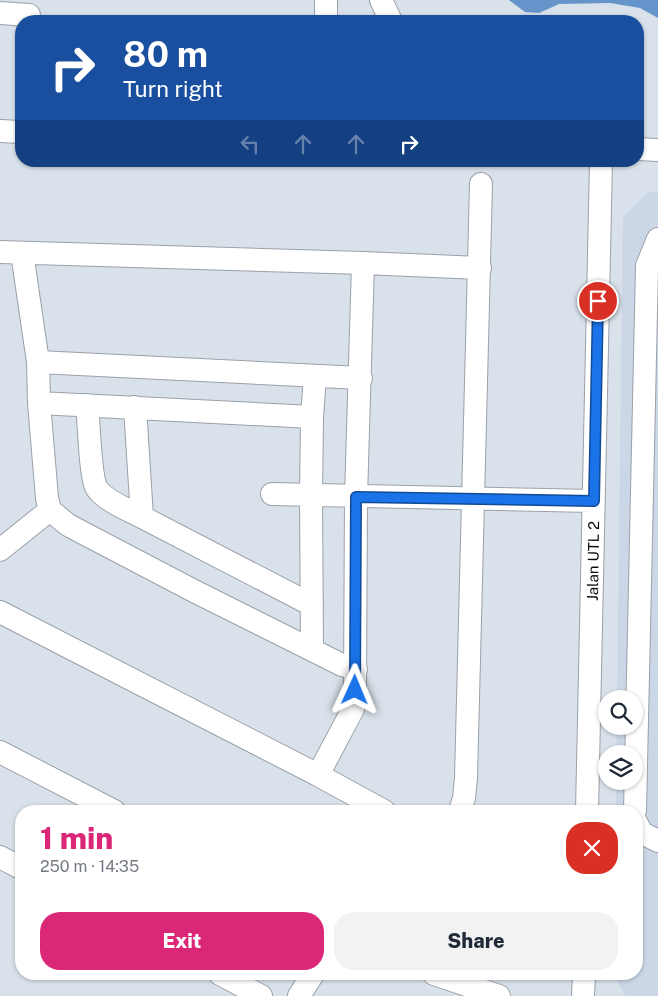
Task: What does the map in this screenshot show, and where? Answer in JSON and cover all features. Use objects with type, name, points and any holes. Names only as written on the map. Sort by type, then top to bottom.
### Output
[{"type":"street","points":[[326,0],[326,15]]},
{"type":"street","points":[[381,0],[388,15]]},
{"type":"street","points":[[2,9],[30,12]]},
{"type":"street","points":[[0,131],[15,132]]},
{"type":"street","points":[[644,149],[658,150]]},
{"type":"street","name":"Jalan UTL 2","points":[[588,805],[601,167]]},
{"type":"street","points":[[462,805],[466,778],[481,184]]},
{"type":"street","points":[[635,805],[651,423],[648,266],[658,239]]},
{"type":"street","points":[[356,669],[342,665],[194,591],[68,525],[50,510],[47,498],[38,403],[38,362],[11,253],[480,268]]},
{"type":"street","points":[[318,775],[353,709],[356,669],[356,497],[363,263]]},
{"type":"street","points":[[38,362],[361,378]]},
{"type":"street","points":[[312,650],[311,496],[312,417],[315,376]]},
{"type":"street","points":[[38,403],[312,417]]},
{"type":"street","points":[[87,405],[96,488],[106,497],[142,518],[312,605]]},
{"type":"street","points":[[135,407],[142,518]]},
{"type":"street","points":[[272,494],[594,501]]},
{"type":"street","points":[[0,550],[50,510]]},
{"type":"street","points":[[0,612],[373,805]]},
{"type":"street","points":[[0,752],[102,805]]},
{"type":"street","points":[[643,834],[658,841]]},
{"type":"street","points":[[0,857],[15,865]]},
{"type":"street","points":[[231,980],[261,996]]},
{"type":"street","points":[[299,996],[309,980]]},
{"type":"street","points":[[452,980],[499,996]]},
{"type":"street","points":[[584,980],[584,996]]},
{"type":"shaded area","points":[[648,192],[658,192],[658,996],[626,996],[616,980],[643,980],[643,805],[616,805],[616,790],[643,790],[643,745],[616,745],[617,735],[643,735],[643,690],[617,690],[623,217]]},
{"type":"water","points":[[509,0],[658,0],[658,18],[640,8],[610,3],[559,4],[539,13],[525,12]]},
{"type":"route","points":[[355,690],[356,497],[594,501],[598,301]]}]
